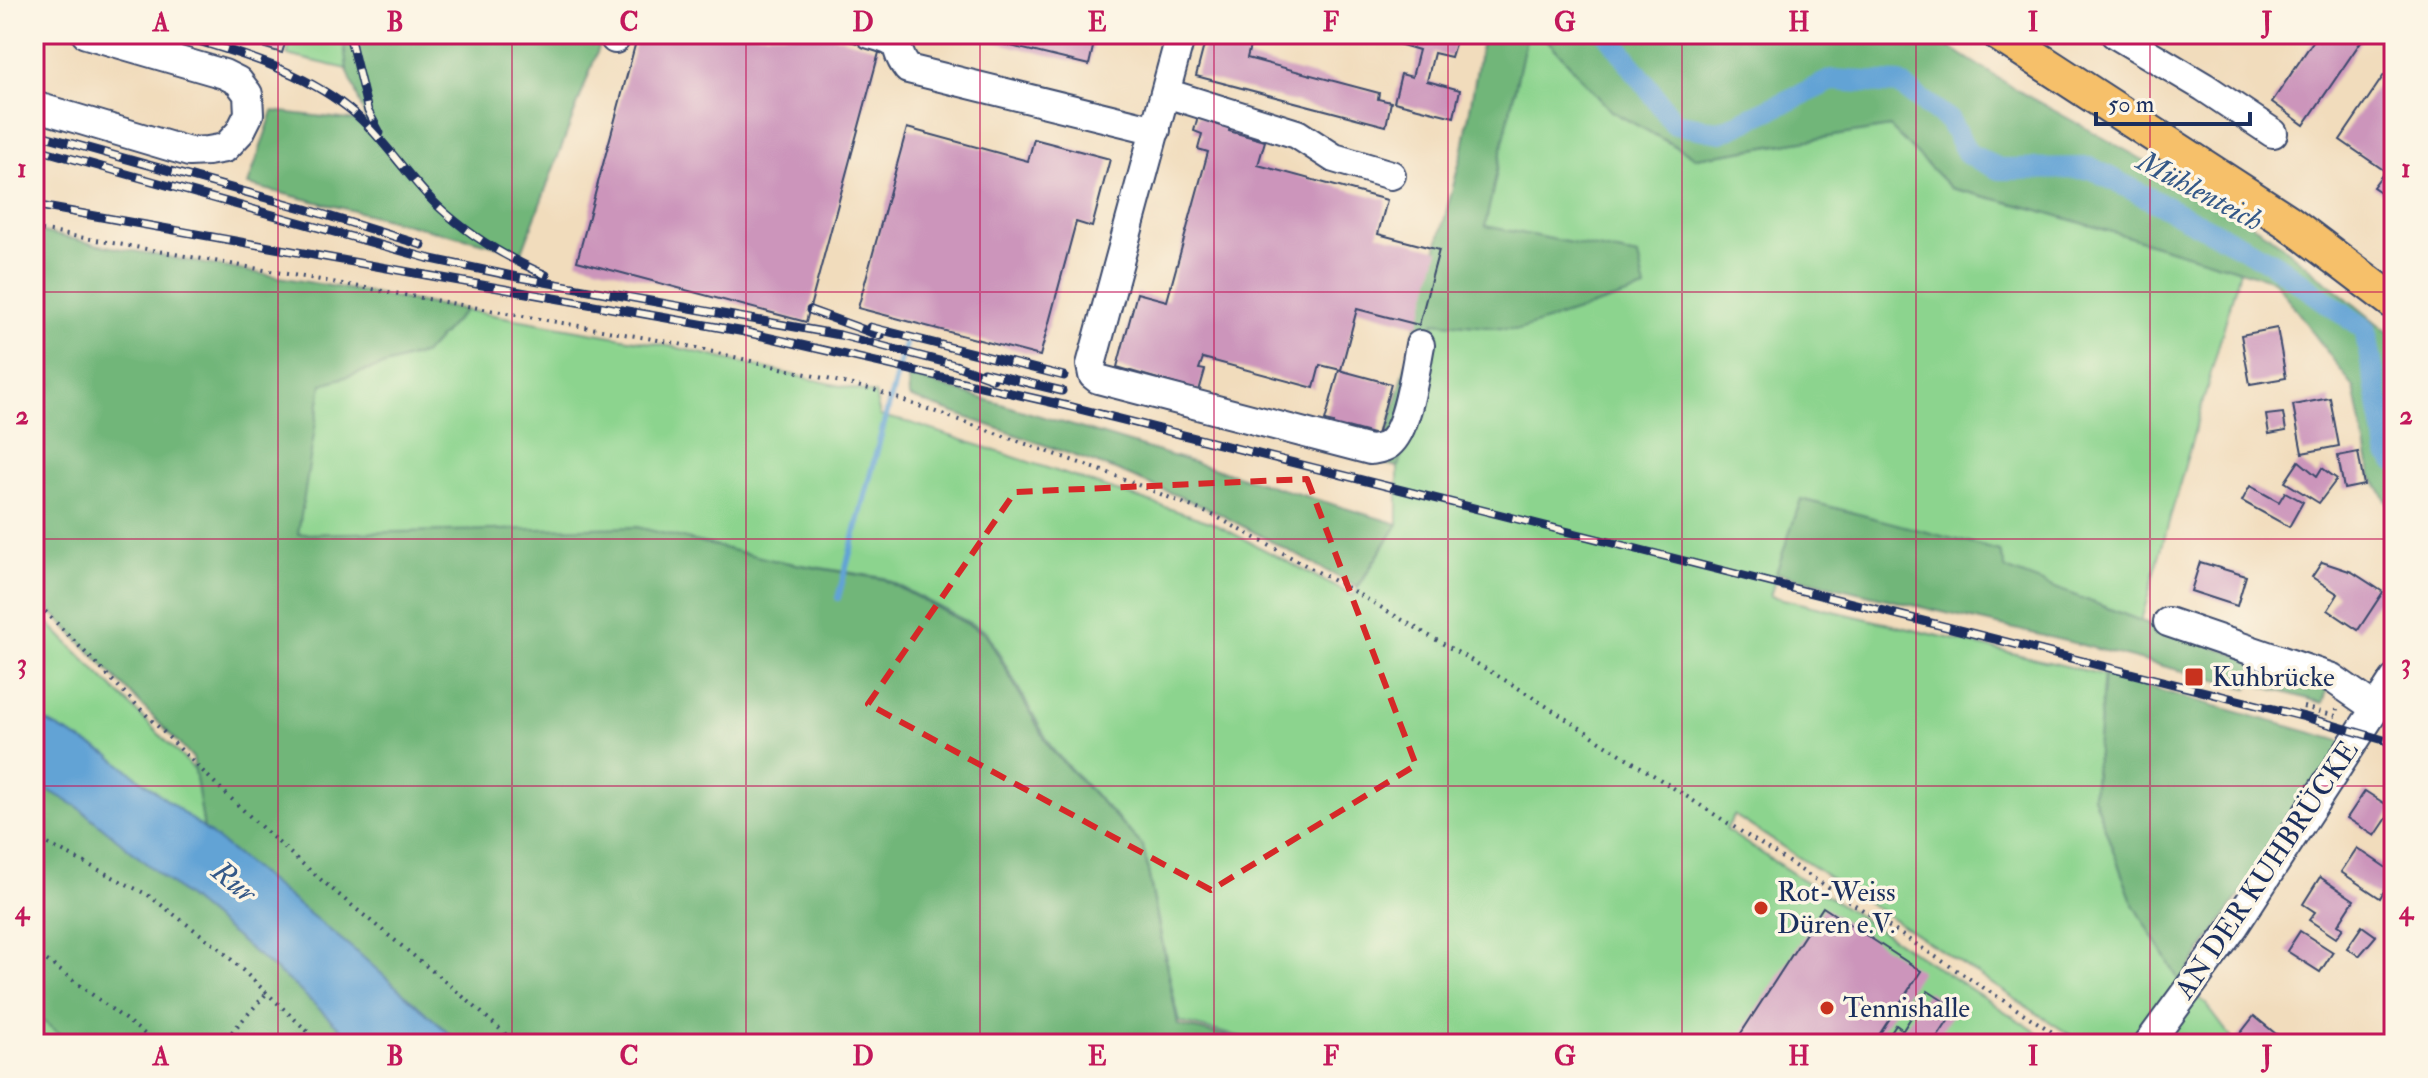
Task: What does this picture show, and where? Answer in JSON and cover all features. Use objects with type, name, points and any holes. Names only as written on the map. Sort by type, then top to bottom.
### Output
[{"type":"main road","points":[[1999,34],[2287,221],[2394,302]]},
{"type":"street","points":[[34,106],[189,152],[225,148],[240,132],[249,114],[248,94],[238,81],[183,61],[86,34]]},
{"type":"street","points":[[870,34],[892,40],[899,46],[908,69],[1156,130]]},
{"type":"street","points":[[1179,34],[1166,93],[1091,365],[1093,375],[1098,379],[1370,450],[1388,445],[1397,435],[1420,345]]},
{"type":"street","points":[[2115,34],[2273,133]]},
{"type":"street","points":[[1166,93],[1297,134],[1334,158],[1391,175]]},
{"type":"street","points":[[2168,622],[2387,696]]},
{"type":"street","name":"AN DER KUHBRÜCKE","points":[[2148,1044],[2235,925],[2387,696]]},
{"type":"path","points":[[34,229],[675,343],[874,390],[1124,479],[1215,516],[1353,591],[1502,678],[2071,1044]]},
{"type":"path","points":[[34,600],[287,851],[472,1002],[516,1044]]},
{"type":"path","points":[[34,837],[148,895],[220,949],[321,1044]]},
{"type":"path","points":[[34,951],[158,1044]]},
{"type":"path","points":[[221,1044],[267,993]]},
{"type":"path","points":[[34,1025],[48,1037],[44,1044]]},
{"type":"highlighted area","points":[[1307,479],[1416,765],[1211,890],[868,704],[1015,492]]},
{"type":"green space","points":[[293,34],[343,34],[347,69],[287,55]]},
{"type":"green space","points":[[343,34],[604,34],[522,252],[248,185],[273,111],[367,122],[347,69]]},
{"type":"green space","points":[[1483,34],[1527,34],[1485,226],[1638,256],[1645,289],[1519,330],[1434,322],[1398,467],[1380,463],[1463,149]]},
{"type":"green space","points":[[1527,34],[1542,34],[1611,111],[1697,158],[1890,127],[1951,188],[2035,209],[2240,270],[2141,621],[2005,569],[1801,500],[1770,596],[2104,675],[2093,796],[2132,901],[2180,982],[2134,1044],[2084,1044],[1734,815],[1726,830],[2055,1044],[1269,1044],[1179,1022],[1143,846],[1053,750],[987,632],[884,578],[777,561],[297,534],[322,384],[425,353],[465,310],[674,347],[875,394],[880,416],[911,423],[1213,523],[1353,596],[1398,524],[1398,467],[1434,322],[1519,330],[1637,256],[1484,226]]},
{"type":"green space","points":[[1542,34],[1929,34],[2017,90],[2174,177],[2269,235],[2394,337],[2394,513],[2371,475],[2354,388],[2274,280],[2035,209],[1951,188],[1890,127],[1697,158],[1611,111]]},
{"type":"green space","points":[[34,230],[95,244],[465,310],[425,353],[322,384],[298,534],[637,527],[777,561],[883,579],[986,634],[1051,750],[1143,846],[1178,1025],[1261,1044],[461,1044],[358,953],[204,829],[193,758],[34,594]]},
{"type":"green space","points":[[908,376],[1398,524],[1357,587],[1216,512],[1118,471],[909,397]]},
{"type":"green space","points":[[1801,499],[2000,551],[2006,569],[2328,687],[2323,703],[2250,683],[2248,688],[2074,643],[1776,573]]},
{"type":"green space","points":[[34,609],[195,770],[204,829],[109,755],[34,715]]},
{"type":"green space","points":[[2104,675],[2345,742],[2180,982],[2132,901],[2093,796]]},
{"type":"green space","points":[[34,782],[78,807],[296,987],[357,1044],[72,1044],[34,1014]]},
{"type":"green space","points":[[2195,995],[2205,1003],[2236,1044],[2160,1044]]},
{"type":"green space","points":[[34,1014],[72,1044],[34,1044]]},
{"type":"water","name":"Rur","points":[[34,715],[109,755],[358,953],[461,1044],[357,1044],[296,987],[78,807],[34,782]]},
{"type":"building","points":[[218,34],[288,34],[282,53]]},
{"type":"building","points":[[638,34],[823,34],[880,49],[806,322],[577,261]]},
{"type":"building","points":[[962,34],[1096,34],[1089,65]]},
{"type":"building","points":[[1207,34],[1253,34],[1247,58],[1379,93],[1378,99],[1391,102],[1386,126],[1196,76]]},
{"type":"building","points":[[1364,34],[1458,34],[1451,57],[1434,53],[1427,81],[1460,90],[1454,117],[1394,102],[1401,74],[1412,77],[1419,50]]},
{"type":"building","points":[[2318,34],[2366,34],[2304,125],[2272,102]]},
{"type":"building","points":[[2384,75],[2394,81],[2394,201],[2373,187],[2385,171],[2340,140]]},
{"type":"building","points":[[1198,116],[1230,125],[1229,131],[1265,141],[1258,165],[1387,200],[1378,234],[1439,250],[1419,325],[1357,309],[1341,370],[1320,365],[1314,388],[1203,358],[1199,369],[1205,370],[1199,391],[1117,367],[1137,293],[1167,301],[1208,152],[1198,149],[1202,134],[1194,131]]},
{"type":"building","points":[[907,128],[1028,161],[1034,139],[1110,159],[1092,227],[1076,222],[1040,356],[858,308]]},
{"type":"building","points":[[2277,328],[2286,378],[2250,384],[2241,335]]},
{"type":"building","points":[[1339,370],[1391,384],[1377,435],[1347,427],[1346,432],[1332,428],[1333,423],[1325,421]]},
{"type":"building","points":[[2330,398],[2339,446],[2302,453],[2293,405]]},
{"type":"building","points":[[2283,413],[2286,431],[2269,434],[2266,415]]},
{"type":"building","points":[[2358,452],[2364,485],[2344,489],[2338,456]]},
{"type":"building","points":[[2299,461],[2317,476],[2322,468],[2337,479],[2319,503],[2285,482]]},
{"type":"building","points":[[2250,486],[2279,502],[2285,492],[2303,502],[2289,527],[2242,501]]},
{"type":"building","points":[[2200,562],[2246,576],[2237,606],[2191,591]]},
{"type":"building","points":[[2322,562],[2352,572],[2383,592],[2358,630],[2328,610],[2338,594],[2312,577]]},
{"type":"building","points":[[2365,791],[2393,809],[2375,836],[2347,818]]},
{"type":"building","points":[[2357,848],[2394,873],[2380,898],[2341,872]]},
{"type":"building","points":[[2320,877],[2354,900],[2338,925],[2343,928],[2336,938],[2309,920],[2315,912],[2303,904]]},
{"type":"building","name":"Tennishalle","points":[[1823,907],[1921,971],[1873,1044],[1734,1044]]},
{"type":"building","points":[[2362,926],[2376,936],[2359,956],[2347,948]]},
{"type":"building","points":[[2300,931],[2333,952],[2320,972],[2287,951]]},
{"type":"building","points":[[1928,991],[1956,1009],[1933,1044],[1884,1044],[1896,1025],[1903,1030]]},
{"type":"building","points":[[2254,1016],[2282,1039],[2278,1044],[2242,1044],[2236,1039]]},
{"type":"waterway","name":"Mühlenteich","points":[[1608,34],[1675,124],[1721,132],[1832,80],[1899,84],[1949,120],[1968,154],[1999,169],[2091,168],[2271,262],[2365,329],[2388,453],[2394,461]]},
{"type":"waterway","points":[[838,598],[905,344]]},
{"type":"railway","points":[[175,34],[265,63],[328,94],[361,119],[451,218],[490,246],[546,275]]},
{"type":"railway","points":[[349,34],[368,111],[380,133]]},
{"type":"railway","points":[[34,133],[306,209],[422,245]]},
{"type":"railway","points":[[34,148],[427,258],[840,335],[955,365],[993,379]]},
{"type":"railway","points":[[34,205],[745,332],[1072,407],[2305,717],[2394,743]]},
{"type":"railway","points":[[810,310],[881,336]]},
{"type":"railway","points":[[870,327],[1064,376]]},
{"type":"railway","points":[[983,372],[1062,391]]},
{"type":"place","name":"Kuhbrücke","points":[[2194,677]]},
{"type":"place","name":"Rot-Weiss Düren e.V.","points":[[1761,908]]},
{"type":"place","name":"Tennishalle","points":[[1827,1008]]}]
